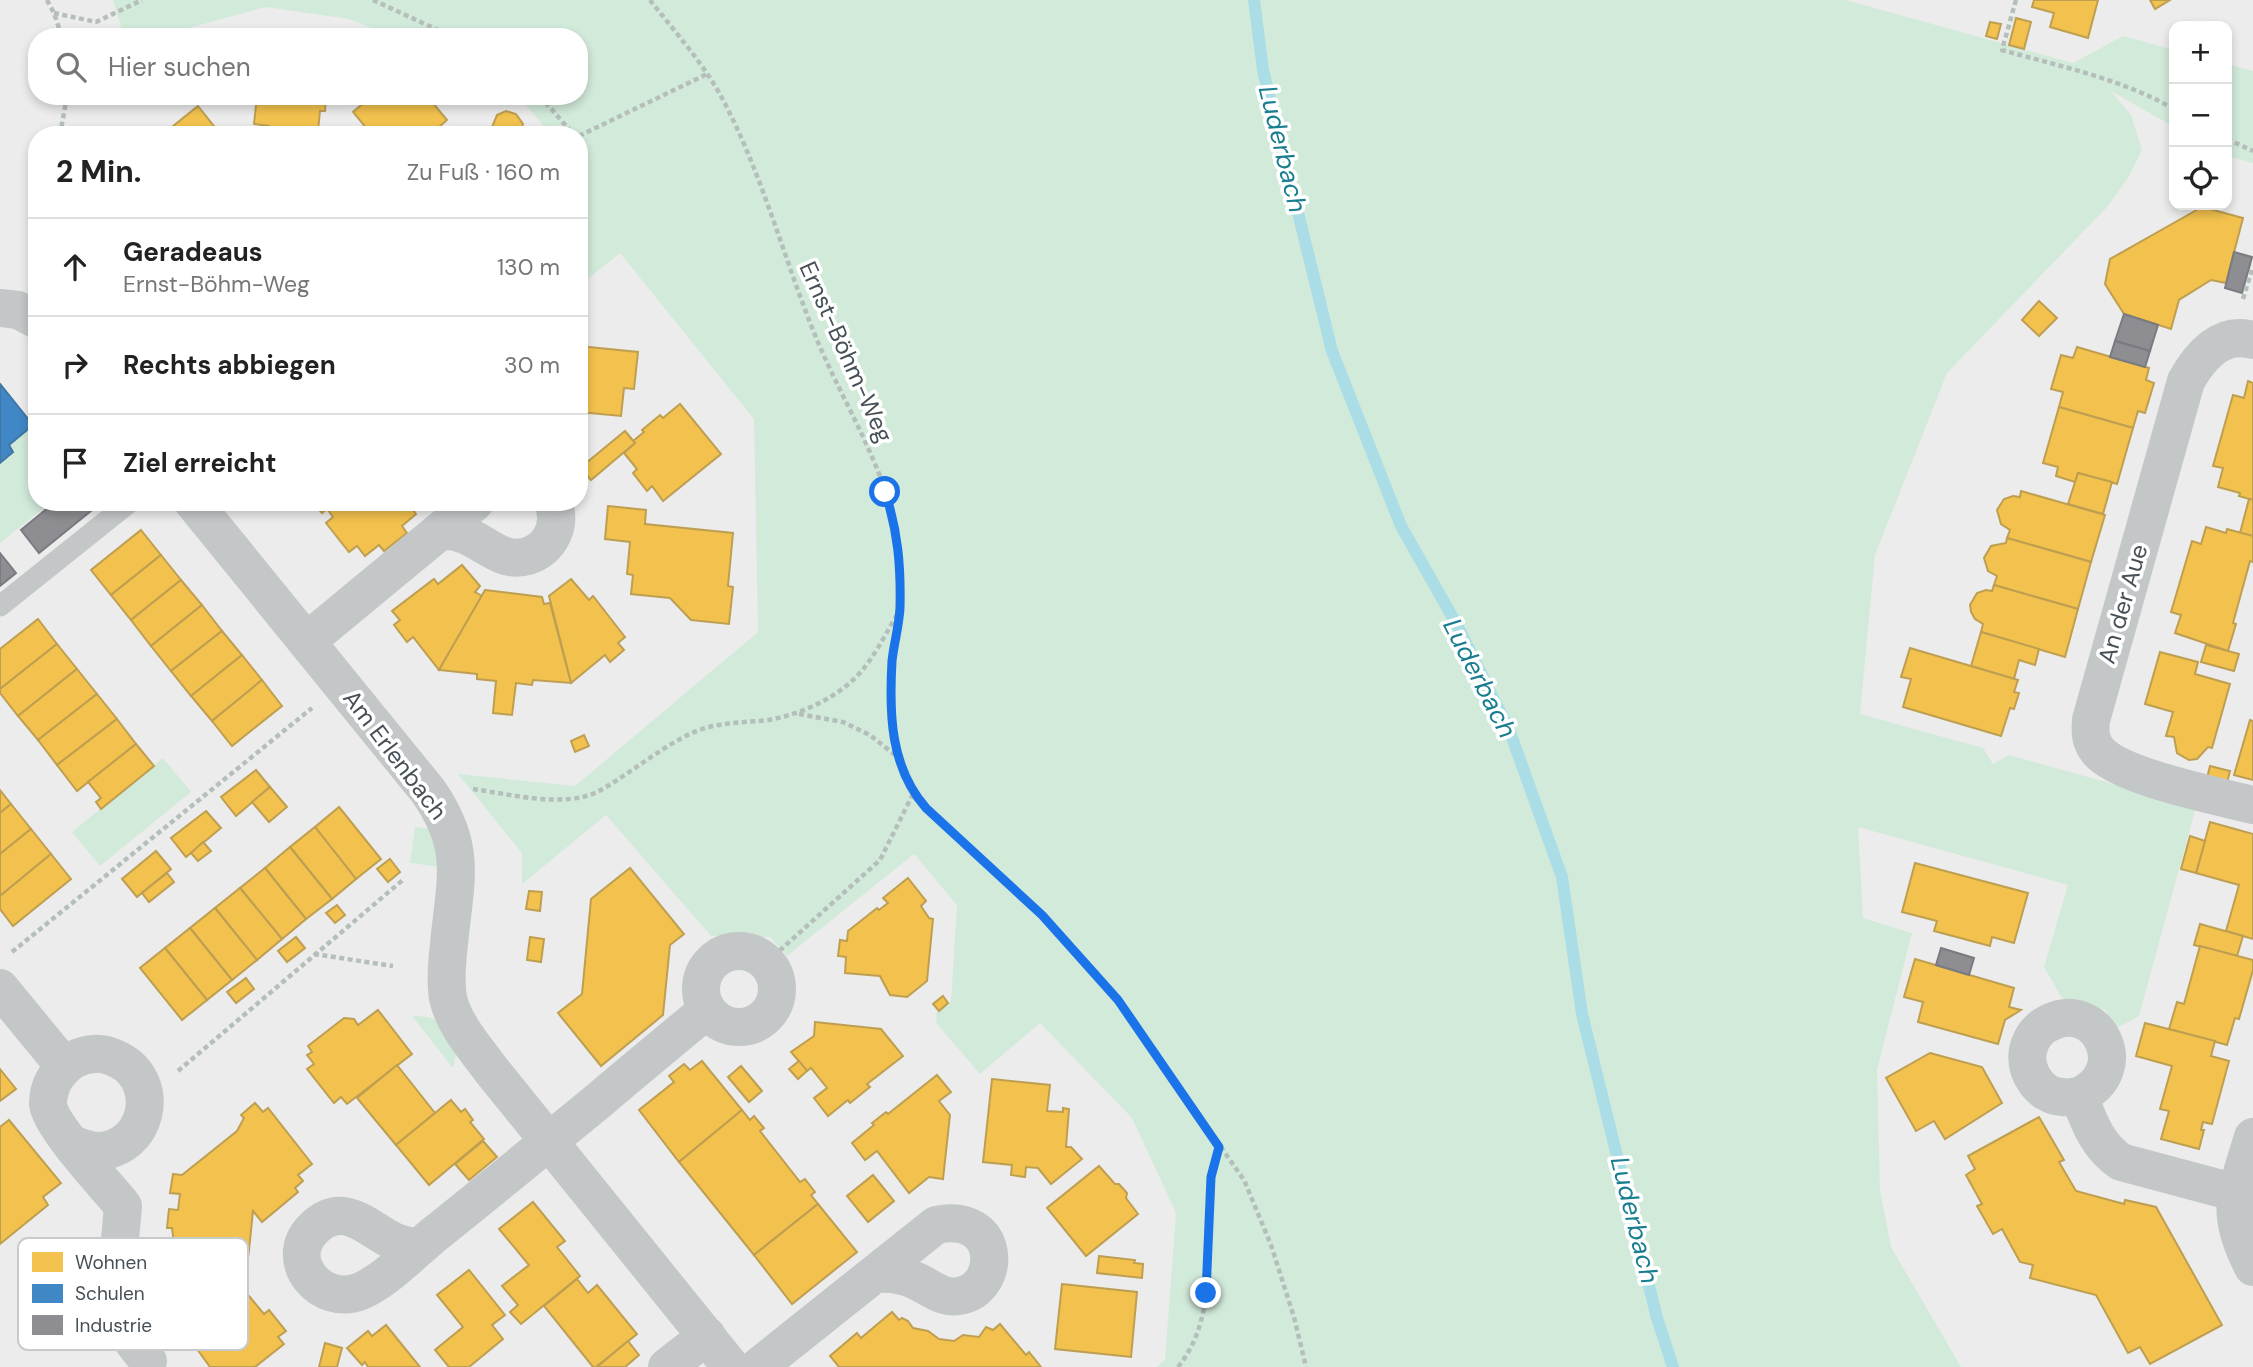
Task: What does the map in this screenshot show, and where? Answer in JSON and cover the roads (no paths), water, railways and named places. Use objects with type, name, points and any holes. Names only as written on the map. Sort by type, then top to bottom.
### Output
[{"type":"street","points":[[0,308],[18,310],[28,315]]},
{"type":"street","name":"An der Aue","points":[[2253,340],[2232,338],[2213,347],[2197,361],[2186,381],[2091,719],[2090,736],[2099,751],[2131,772],[2253,806]]},
{"type":"street","name":"Am Erlenbach","points":[[200,511],[428,791],[447,821],[457,852],[447,966],[449,998],[460,1025],[476,1049],[731,1367]]},
{"type":"street","points":[[307,641],[464,511]]},
{"type":"street","points":[[440,531],[464,534],[499,555],[521,558],[535,553],[548,543],[554,531],[555,511]]},
{"type":"street","points":[[743,950],[768,962],[777,981],[778,991],[772,1010],[766,1017],[756,1023],[735,1027],[716,1019],[707,1010],[701,985],[704,973],[719,956],[743,950]]},
{"type":"street","points":[[5,970],[64,1066]]},
{"type":"street","points":[[419,1248],[707,1010]]},
{"type":"street","points":[[72,1144],[101,1151],[119,1146],[132,1136],[142,1120],[146,1100],[141,1080],[124,1063],[96,1053],[78,1057],[64,1066],[53,1080],[48,1105],[54,1122],[72,1144],[123,1206],[120,1238]]},
{"type":"street","points":[[2079,1096],[2094,1134],[2111,1155],[2121,1162],[2237,1193]]},
{"type":"street","points":[[2253,1137],[2237,1193],[2234,1218],[2244,1250],[2253,1267]]},
{"type":"street","points":[[758,1367],[876,1274]]},
{"type":"street","points":[[667,1367],[707,1336]]},
{"type":"street","points":[[139,1350],[148,1361]]},
{"type":"lane","points":[[0,606],[119,511]]},
{"type":"waterway","name":"Luderbach","points":[[1254,0],[1263,70],[1332,351],[1401,526],[1457,625],[1510,732],[1562,877],[1582,1014],[1657,1318],[1673,1367]]}]
